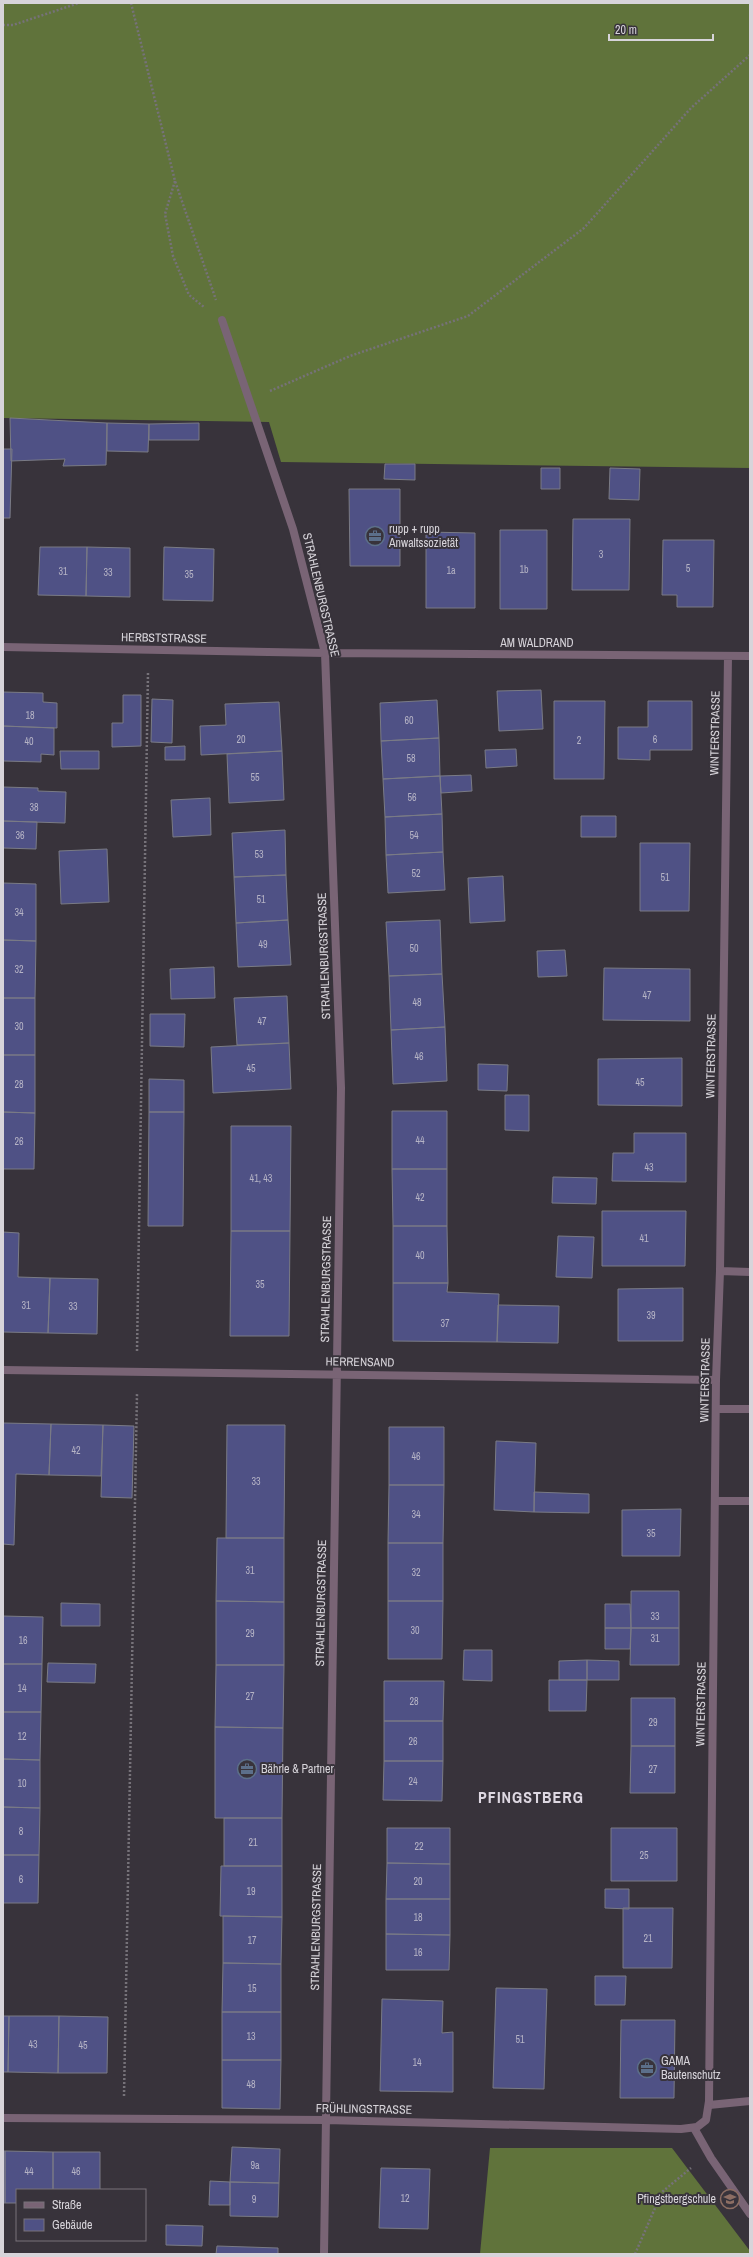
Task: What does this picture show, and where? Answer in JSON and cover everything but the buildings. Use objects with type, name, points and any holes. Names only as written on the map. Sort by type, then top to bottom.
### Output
[{"type":"street","name":"STRAHLENBURGSTRASSE","points":[[222,320],[293,530],[325,654],[340,1088],[324,2254]]},
{"type":"street","name":"HERBSTSTRASSE","points":[[3,647],[325,654]]},
{"type":"street","name":"AM WALDRAND","points":[[325,654],[750,656]]},
{"type":"street","name":"WINTERSTRASSE","points":[[709,2105],[716,1380],[720,1271],[728,656]]},
{"type":"street","points":[[720,1271],[750,1272]]},
{"type":"street","name":"HERRENSAND","points":[[3,1370],[716,1380]]},
{"type":"street","points":[[716,1409],[750,1409]]},
{"type":"street","points":[[715,1502],[750,1501]]},
{"type":"street","points":[[750,2101],[709,2105],[706,2120],[694,2128],[707,2152],[750,2214]]},
{"type":"street","name":"FRÜHLINGSTRASSE","points":[[3,2118],[326,2120],[694,2128]]},
{"type":"path","points":[[3,25],[13,25],[79,3]]},
{"type":"path","points":[[130,3],[175,181],[222,320]]},
{"type":"path","points":[[250,400],[350,356],[468,316],[584,228],[691,108],[750,55]]},
{"type":"path","points":[[175,181],[165,214],[173,256],[189,295],[222,320]]},
{"type":"path","points":[[635,2254],[662,2192],[707,2152]]},
{"type":"green space","points":[[3,3],[750,3],[750,468],[281,462],[269,422],[3,418]]},
{"type":"green space","points":[[490,2148],[672,2148],[750,2251],[750,2254],[480,2254]]},
{"type":"place","name":"rupp + rupp Anwaltssozietät","points":[[375,536]]},
{"type":"place","name":"Bährle & Partner","points":[[247,1769]]},
{"type":"place","name":"GAMA Bautenschutz","points":[[647,2068]]},
{"type":"place","name":"Pfingstbergschule","points":[[730,2199]]},
{"type":"district","name":"PFINGSTBERG","points":[[531,1797]]}]
